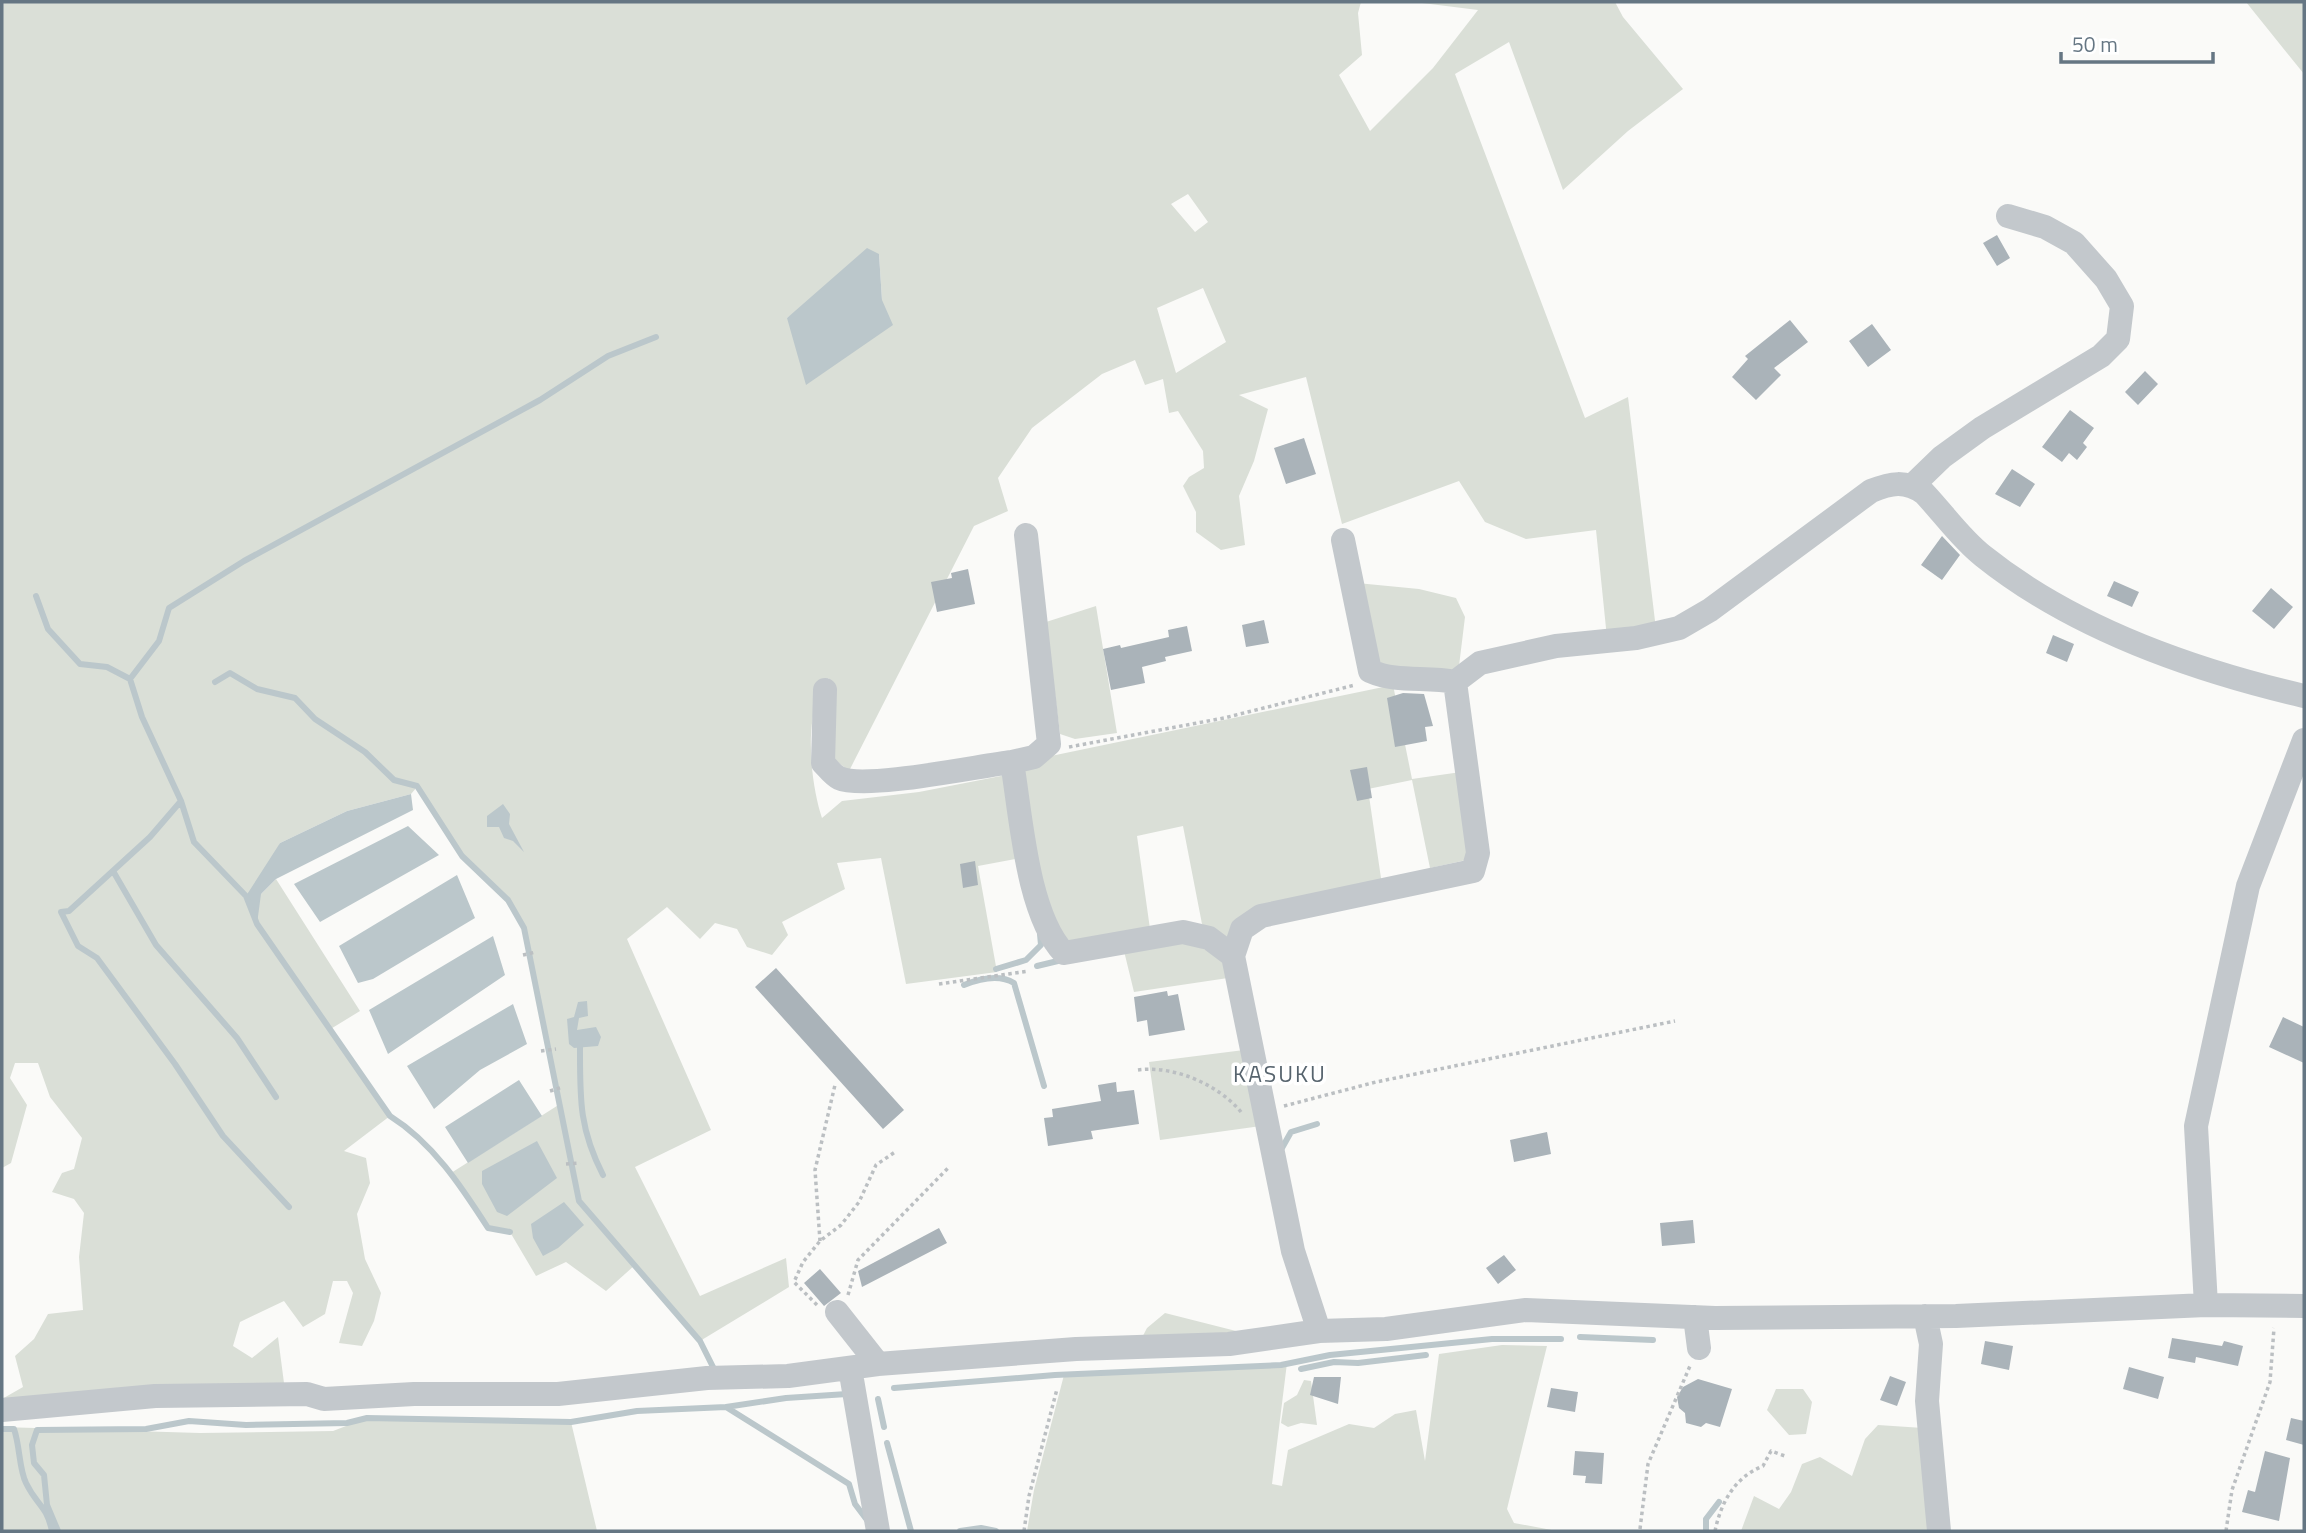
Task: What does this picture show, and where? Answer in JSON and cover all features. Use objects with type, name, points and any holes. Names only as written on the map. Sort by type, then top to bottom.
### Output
[{"type":"street","points":[[1913,485],[1942,457],[1982,428],[2101,356],[2118,339],[2122,306],[2106,279],[2074,243],[2045,227],[2008,215]]},
{"type":"street","points":[[1455,682],[1480,663],[1556,646],[1636,638],[1679,628],[1710,610],[1871,491],[1893,483],[1913,485],[1924,493],[1981,554],[2020,582],[2081,617],[2180,662],[2239,681],[2304,696]]},
{"type":"street","points":[[825,690],[823,763],[838,778],[855,781],[905,777],[1034,757],[1049,744],[1026,535]]},
{"type":"street","points":[[1343,540],[1370,671],[1385,678],[1438,678],[1455,682]]},
{"type":"street","points":[[1319,1331],[1293,1251],[1233,957],[1242,929],[1261,916],[1472,871],[1479,853],[1455,682]]},
{"type":"street","points":[[2206,1305],[2196,1126],[2248,886],[2304,740]]},
{"type":"street","points":[[1012,762],[1039,913],[1052,940],[1064,953],[1183,932],[1209,938],[1233,957]]},
{"type":"street","points":[[2,1410],[155,1396],[307,1394],[324,1399],[414,1394],[533,1396],[707,1378],[788,1376],[878,1364],[1076,1349],[1229,1343],[1319,1331],[1386,1329],[1526,1310],[1695,1317],[1925,1316],[2206,1305],[2304,1306]]},
{"type":"street","points":[[840,1316],[878,1364]]},
{"type":"street","points":[[1925,1316],[1931,1344],[1927,1401],[1939,1531]]},
{"type":"street","points":[[1695,1317],[1699,1348]]},
{"type":"street","points":[[850,1368],[878,1531]]},
{"type":"path","points":[[1049,744],[1065,748],[1224,718],[1385,678]]},
{"type":"path","points":[[523,955],[536,952]]},
{"type":"path","points":[[939,984],[1029,971]]},
{"type":"path","points":[[1265,1111],[1376,1082],[1675,1021]]},
{"type":"path","points":[[541,1051],[556,1049]]},
{"type":"path","points":[[1138,1070],[1153,1068],[1207,1084],[1230,1098],[1252,1125],[1269,1136]]},
{"type":"path","points":[[820,1241],[815,1170],[835,1085]]},
{"type":"path","points":[[550,1091],[562,1087]]},
{"type":"path","points":[[895,1152],[876,1165],[859,1202],[841,1225],[820,1241],[803,1262],[794,1282],[827,1316],[840,1316],[858,1260],[948,1168]]},
{"type":"path","points":[[566,1164],[580,1163]]},
{"type":"path","points":[[2226,1531],[2232,1490],[2270,1382],[2276,1305]]},
{"type":"path","points":[[1640,1529],[1652,1453],[1699,1348]]},
{"type":"path","points":[[1024,1531],[1029,1496],[1057,1389]]},
{"type":"path","points":[[1715,1531],[1720,1510],[1744,1473],[1763,1466],[1771,1451],[1785,1456]]},
{"type":"shaded area","points":[[2,2],[1361,2],[1358,13],[1362,55],[1339,75],[1370,131],[1433,68],[1478,10],[1414,2],[1615,2],[1623,17],[1683,89],[1628,131],[1563,190],[1509,42],[1455,74],[1585,418],[1628,397],[1656,629],[1607,638],[1596,530],[1526,539],[1485,522],[1459,481],[1342,524],[1306,377],[1239,395],[1268,409],[1254,461],[1239,496],[1245,545],[1221,550],[1196,532],[1196,512],[1183,486],[1189,477],[1204,468],[1203,451],[1178,411],[1169,413],[1163,379],[1145,385],[1135,360],[1102,374],[1032,428],[998,478],[1008,511],[974,526],[849,771],[829,755],[829,678],[820,691],[815,707],[812,766],[822,818],[842,801],[919,792],[1006,775],[1020,858],[978,866],[997,972],[906,984],[881,858],[837,863],[845,889],[782,922],[788,935],[772,955],[747,947],[737,929],[715,923],[700,939],[667,907],[627,939],[711,1130],[635,1167],[700,1296],[786,1258],[789,1287],[700,1341],[635,1265],[606,1291],[566,1262],[536,1276],[510,1232],[488,1228],[451,1173],[560,1104],[524,928],[508,900],[462,856],[417,787],[411,794],[347,811],[280,843],[261,894],[276,879],[360,1011],[329,1030],[390,1116],[344,1151],[366,1158],[370,1183],[357,1214],[365,1259],[381,1293],[374,1321],[362,1346],[339,1343],[353,1293],[347,1281],[333,1281],[325,1314],[303,1327],[284,1301],[240,1322],[233,1346],[252,1358],[278,1337],[287,1406],[2,1399],[23,1387],[15,1356],[34,1339],[48,1314],[83,1310],[79,1257],[84,1213],[74,1199],[52,1192],[62,1173],[74,1169],[82,1138],[50,1097],[38,1063],[15,1063],[10,1078],[27,1105],[11,1163],[2,1168]],"holes":[[[1188,194],[1208,222],[1195,232],[1171,204]],[[879,254],[882,300],[787,318]],[[1203,288],[1226,342],[1176,373],[1157,308]]]},
{"type":"shaded area","points":[[2246,2],[2304,2],[2304,74]]},
{"type":"shaded area","points":[[867,248],[879,254],[882,300],[893,325],[806,385],[787,318]]},
{"type":"shaded area","points":[[1357,583],[1419,589],[1456,598],[1465,617],[1459,666],[1448,674],[1375,666]]},
{"type":"shaded area","points":[[1096,606],[1117,733],[1075,739],[1060,734],[1046,622]]},
{"type":"shaded area","points":[[1393,685],[1412,779],[1461,772],[1471,859],[1430,868],[1412,780],[1368,789],[1382,885],[1259,907],[1229,944],[1202,924],[1183,826],[1137,836],[1150,929],[1072,942],[1058,935],[1046,907],[1021,773],[1051,756]]},
{"type":"shaded area","points":[[411,794],[413,810],[276,879],[261,894],[257,924],[246,896],[280,843],[347,811]]},
{"type":"shaded area","points":[[503,804],[510,814],[509,824],[524,852],[513,841],[504,838],[499,827],[487,827],[487,816]]},
{"type":"shaded area","points":[[408,826],[439,855],[320,922],[294,884]]},
{"type":"shaded area","points":[[457,875],[475,918],[373,979],[358,983],[339,946]]},
{"type":"shaded area","points":[[493,936],[505,975],[388,1054],[369,1010]]},
{"type":"shaded area","points":[[1184,939],[1224,959],[1228,978],[1134,992],[1124,951]]},
{"type":"shaded area","points":[[587,1001],[588,1016],[579,1018],[577,1030],[596,1027],[601,1037],[598,1046],[574,1048],[569,1044],[567,1019],[574,1017],[578,1002]]},
{"type":"shaded area","points":[[513,1004],[527,1044],[480,1070],[434,1109],[407,1066]]},
{"type":"shaded area","points":[[1244,1050],[1261,1126],[1160,1140],[1149,1062]]},
{"type":"shaded area","points":[[519,1080],[542,1116],[468,1163],[445,1127]]},
{"type":"shaded area","points":[[537,1141],[557,1178],[507,1216],[497,1212],[482,1184],[482,1171]]},
{"type":"shaded area","points":[[564,1202],[584,1225],[558,1248],[543,1256],[533,1238],[531,1224]]},
{"type":"shaded area","points":[[1165,1313],[1240,1332],[1133,1355],[1147,1328]]},
{"type":"shaded area","points":[[1502,1345],[1547,1346],[1507,1509],[1514,1523],[1557,1531],[1027,1531],[1034,1490],[1064,1375],[1287,1363],[1272,1484],[1282,1486],[1288,1450],[1349,1424],[1374,1428],[1395,1414],[1416,1410],[1425,1461],[1439,1354]]},
{"type":"shaded area","points":[[1304,1380],[1311,1381],[1317,1425],[1301,1423],[1288,1427],[1281,1423],[1284,1403],[1297,1395]]},
{"type":"shaded area","points":[[1776,1389],[1803,1389],[1812,1402],[1806,1434],[1789,1435],[1767,1410]]},
{"type":"shaded area","points":[[367,1418],[571,1422],[597,1531],[2,1531],[2,1427],[200,1433],[333,1431]]},
{"type":"shaded area","points":[[1878,1425],[1923,1428],[1929,1531],[1741,1531],[1754,1496],[1779,1509],[1791,1492],[1802,1464],[1820,1457],[1852,1476],[1865,1439]]},
{"type":"building","points":[[1997,235],[2010,258],[1997,266],[1983,243]]},
{"type":"building","points":[[1790,320],[1808,342],[1774,368],[1781,375],[1756,400],[1732,377],[1748,359],[1745,356]]},
{"type":"building","points":[[1872,324],[1891,350],[1868,367],[1849,341]]},
{"type":"building","points":[[2145,371],[2158,384],[2138,405],[2125,392]]},
{"type":"building","points":[[2070,410],[2094,428],[2083,443],[2087,447],[2077,460],[2069,453],[2062,462],[2042,447]]},
{"type":"building","points":[[1304,438],[1316,474],[1286,484],[1274,448]]},
{"type":"building","points":[[2012,469],[2035,484],[2020,507],[1995,494]]},
{"type":"building","points":[[1942,536],[1960,555],[1942,580],[1921,565]]},
{"type":"building","points":[[968,569],[975,604],[937,612],[931,582],[952,578],[951,573]]},
{"type":"building","points":[[2114,581],[2139,592],[2132,607],[2107,596]]},
{"type":"building","points":[[2271,588],[2293,607],[2274,629],[2252,611]]},
{"type":"building","points":[[1264,620],[1269,643],[1246,647],[1242,625]]},
{"type":"building","points":[[1187,626],[1192,651],[1165,657],[1166,661],[1142,667],[1145,683],[1111,690],[1103,649],[1120,645],[1121,648],[1169,637],[1168,630]]},
{"type":"building","points":[[2053,635],[2074,644],[2067,662],[2046,653]]},
{"type":"building","points":[[1403,693],[1424,694],[1433,726],[1425,727],[1427,741],[1395,747],[1387,698]]},
{"type":"building","points":[[1367,767],[1372,798],[1357,801],[1350,770]]},
{"type":"building","points":[[975,861],[978,885],[963,888],[960,864]]},
{"type":"building","points":[[776,968],[904,1110],[883,1129],[755,987]]},
{"type":"building","points":[[1167,991],[1168,996],[1178,994],[1185,1030],[1149,1036],[1147,1020],[1137,1022],[1134,997]]},
{"type":"building","points":[[2283,1017],[2304,1027],[2304,1063],[2269,1047]]},
{"type":"building","points":[[1116,1082],[1117,1092],[1134,1090],[1139,1124],[1091,1131],[1093,1139],[1048,1146],[1044,1118],[1053,1117],[1052,1109],[1101,1101],[1098,1085]]},
{"type":"building","points":[[1547,1132],[1551,1154],[1514,1162],[1510,1140]]},
{"type":"building","points":[[1693,1220],[1695,1243],[1662,1246],[1660,1223]]},
{"type":"building","points":[[939,1228],[947,1243],[862,1287],[858,1271]]},
{"type":"building","points":[[1504,1255],[1516,1270],[1498,1284],[1486,1268]]},
{"type":"building","points":[[820,1269],[841,1293],[824,1306],[804,1283]]},
{"type":"building","points":[[2172,1338],[2222,1346],[2224,1341],[2243,1346],[2238,1366],[2196,1357],[2195,1363],[2168,1358]]},
{"type":"building","points":[[1985,1341],[2013,1346],[2009,1370],[1981,1364]]},
{"type":"building","points":[[2129,1367],[2164,1377],[2158,1399],[2123,1389]]},
{"type":"building","points":[[1890,1376],[1906,1382],[1897,1406],[1880,1400]]},
{"type":"building","points":[[1314,1377],[1341,1377],[1338,1404],[1310,1395]]},
{"type":"building","points":[[1698,1379],[1732,1389],[1720,1427],[1706,1423],[1701,1427],[1686,1423],[1685,1413],[1679,1408],[1677,1397],[1683,1387]]},
{"type":"building","points":[[1551,1388],[1578,1392],[1575,1412],[1547,1407]]},
{"type":"building","points":[[2291,1418],[2304,1421],[2304,1445],[2286,1440]]},
{"type":"building","points":[[1575,1451],[1604,1453],[1602,1484],[1585,1483],[1586,1476],[1573,1475]]},
{"type":"building","points":[[2265,1451],[2290,1458],[2279,1521],[2242,1512],[2248,1490],[2255,1492]]},
{"type":"waterway","points":[[130,679],[159,641],[169,608],[244,561],[540,400],[608,356],[656,337]]},
{"type":"waterway","points":[[36,596],[48,629],[80,664],[107,667],[130,679],[142,717],[181,801],[194,842],[246,896],[257,924],[390,1116],[433,1152],[488,1228],[510,1232]]},
{"type":"waterway","points":[[215,682],[230,673],[257,689],[295,698],[315,719],[365,752],[394,780],[417,786],[462,856],[508,900],[524,928],[579,1201],[700,1341],[716,1373]]},
{"type":"waterway","points":[[181,801],[150,837],[69,911],[61,912],[78,946],[97,958],[175,1064],[223,1136],[289,1207]]},
{"type":"waterway","points":[[113,871],[156,945],[237,1038],[276,1097]]},
{"type":"waterway","points":[[996,969],[1026,960],[1041,945],[1040,934]]},
{"type":"waterway","points":[[1037,966],[1062,960]]},
{"type":"waterway","points":[[964,985],[996,978],[1014,983],[1044,1086]]},
{"type":"waterway","points":[[580,1047],[582,1113],[589,1142],[603,1175]]},
{"type":"waterway","points":[[1282,1148],[1291,1132],[1317,1124]]},
{"type":"waterway","points":[[1580,1337],[1653,1340]]},
{"type":"waterway","points":[[894,1388],[1055,1375],[1281,1365],[1330,1355],[1492,1339],[1561,1339]]},
{"type":"waterway","points":[[1301,1369],[1334,1362],[1358,1363],[1426,1355]]},
{"type":"waterway","points":[[726,1407],[786,1398],[847,1394]]},
{"type":"waterway","points":[[878,1399],[884,1427]]},
{"type":"waterway","points":[[58,1531],[47,1505],[44,1475],[34,1463],[32,1445],[37,1430],[146,1429],[189,1421],[246,1425],[347,1423],[367,1418],[571,1422],[637,1411],[726,1407],[849,1484],[855,1504],[867,1520]]},
{"type":"waterway","points":[[2,1429],[14,1429],[24,1477],[30,1491],[47,1515],[52,1531]]},
{"type":"waterway","points":[[887,1443],[911,1531]]},
{"type":"waterway","points":[[1706,1531],[1706,1519],[1719,1502]]},
{"type":"waterway","points":[[960,1531],[981,1528],[996,1531]]},
{"type":"district","name":"KASUKU","points":[[1280,1073]]}]
